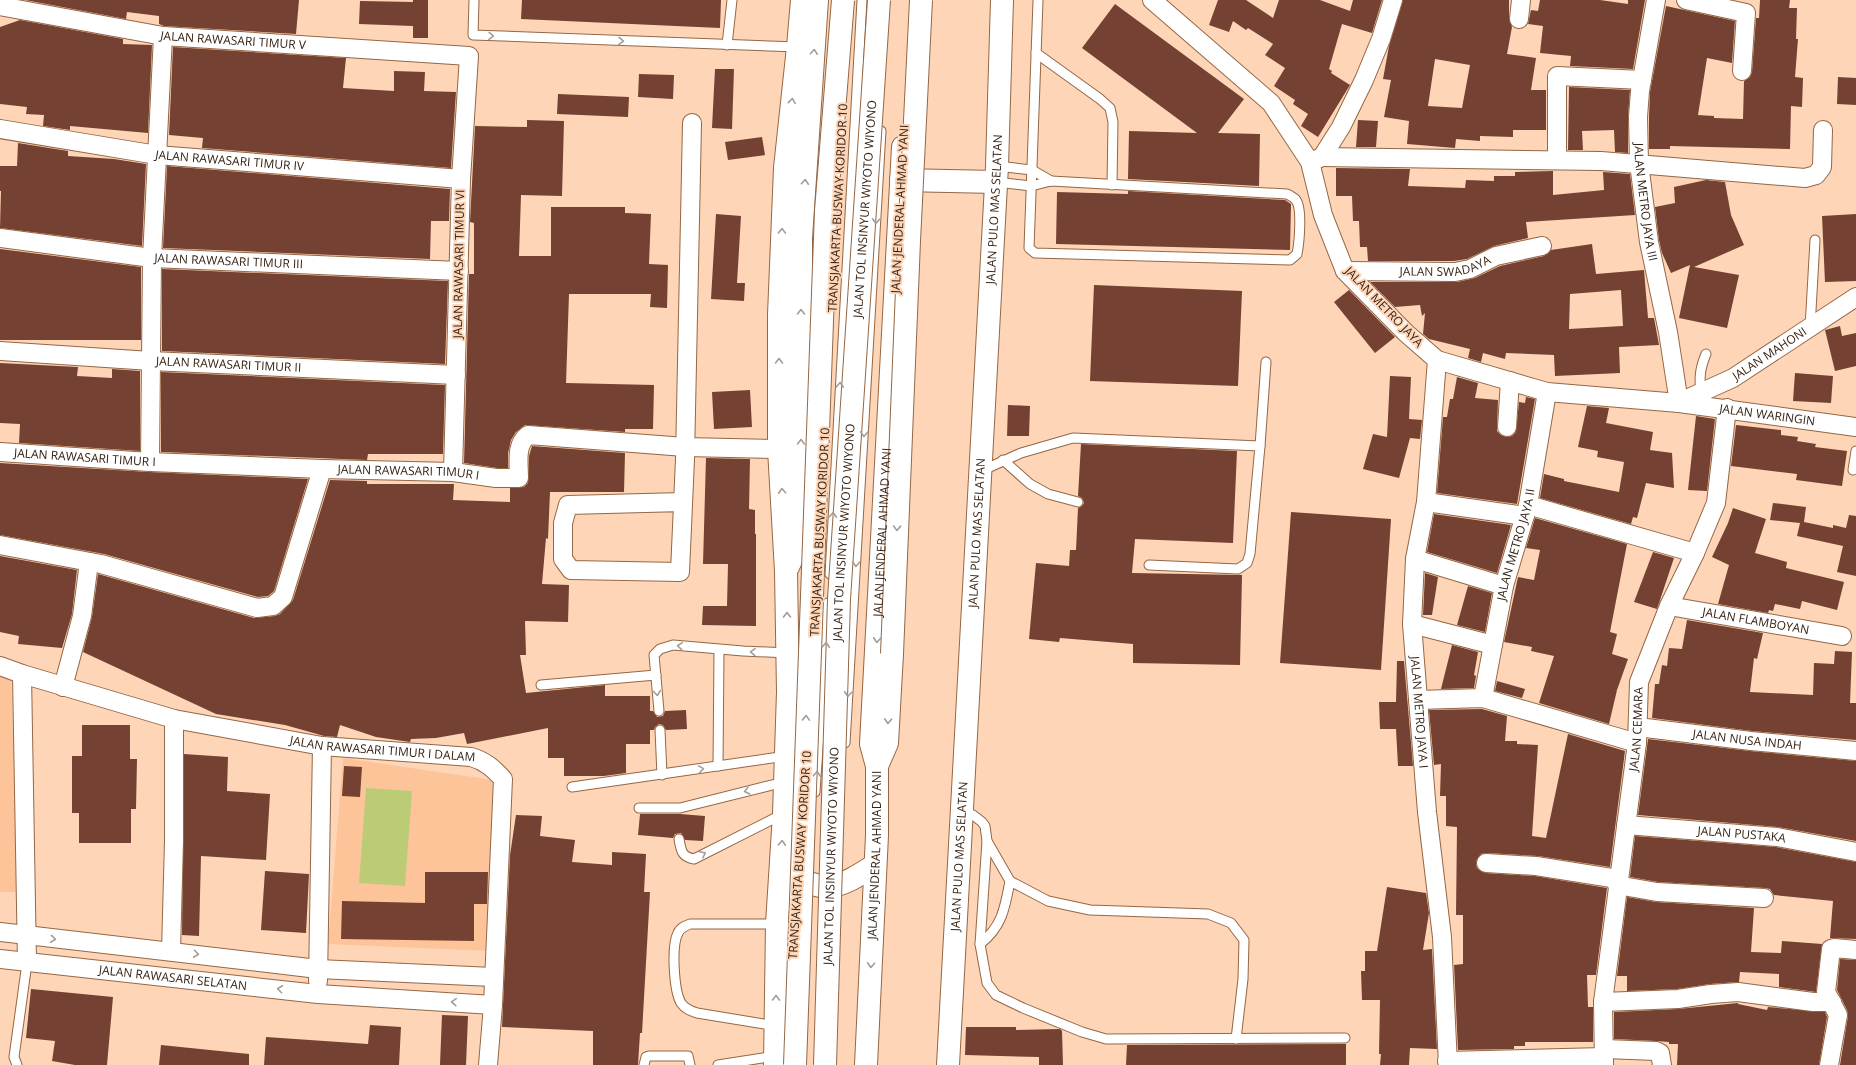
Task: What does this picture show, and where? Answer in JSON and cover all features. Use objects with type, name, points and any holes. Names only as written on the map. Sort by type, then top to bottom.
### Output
[{"type":"main road","points":[[775,1060],[777,924],[784,814],[788,653],[786,571],[779,449],[779,315],[784,176],[802,0]]},
{"type":"main road","points":[[784,548],[795,519],[801,485],[801,238],[817,0]]},
{"type":"main road","points":[[786,571],[819,495],[822,478],[844,0]]},
{"type":"main road","points":[[795,1065],[826,211],[844,0]]},
{"type":"main road","name":"JALAN TOL INSINYUR WIYOTO WIYONO","points":[[825,1065],[839,599],[879,0]]},
{"type":"main road","name":"JALAN JENDERAL AHMAD YANI","points":[[866,1065],[876,864],[877,766],[871,744],[901,180],[914,0]]},
{"type":"main road","points":[[877,766],[887,743],[892,654],[908,249],[922,0]]},
{"type":"main road","name":"JALAN PULO MAS SELATAN","points":[[948,1065],[980,471],[992,176],[1002,0]]},
{"type":"main road","points":[[901,180],[937,181],[992,176]]},
{"type":"main road","points":[[781,867],[809,883],[824,887],[851,880],[876,864]]},
{"type":"street","name":"JALAN METRO JAYA","points":[[1152,0],[1271,103],[1316,160],[1323,214],[1345,271],[1406,333],[1437,360],[1547,392],[1679,403]]},
{"type":"street","points":[[1316,160],[1341,127],[1364,80],[1381,39],[1393,0]]},
{"type":"street","points":[[1519,19],[1521,0]]},
{"type":"street","name":"JALAN METRO JAYA III","points":[[1656,0],[1642,80],[1638,117],[1639,163],[1649,242],[1668,332],[1679,403]]},
{"type":"street","points":[[1686,0],[1746,13],[1742,71]]},
{"type":"street","name":"JALAN RAWASARI TIMUR V","points":[[0,6],[163,36],[469,56]]},
{"type":"street","points":[[150,462],[152,258],[163,36]]},
{"type":"street","name":"JALAN RAWASARI TIMUR VI","points":[[452,472],[461,179],[469,56]]},
{"type":"street","points":[[1557,160],[1557,76],[1642,80]]},
{"type":"street","points":[[683,502],[568,505],[563,523],[563,558],[570,570],[680,572],[683,502],[685,447],[692,123]]},
{"type":"street","name":"JALAN RAWASARI TIMUR IV","points":[[0,129],[157,155],[461,179]]},
{"type":"street","points":[[1316,160],[1557,160],[1639,163],[1805,178],[1816,175],[1822,167],[1823,130]]},
{"type":"street","name":"JALAN RAWASARI TIMUR III","points":[[0,238],[152,258],[459,271]]},
{"type":"street","name":"JALAN SWADAYA","points":[[1345,271],[1455,272],[1470,269],[1496,256],[1542,246]]},
{"type":"street","name":"JALAN MAHONI","points":[[1679,403],[1733,378],[1856,297]]},
{"type":"street","name":"JALAN RAWASARI TIMUR II","points":[[0,351],[151,361],[456,375]]},
{"type":"street","name":"JALAN METRO JAYA I","points":[[1437,360],[1426,502],[1415,558],[1412,624],[1427,812],[1442,937],[1448,1063]]},
{"type":"street","points":[[1507,427],[1510,381]]},
{"type":"street","name":"JALAN METRO JAYA II","points":[[1483,698],[1504,586],[1526,511],[1547,392]]},
{"type":"street","name":"JALAN WARINGIN","points":[[1679,403],[1727,408],[1856,427]]},
{"type":"street","name":"JALAN CEMARA","points":[[1604,1057],[1603,1002],[1637,735],[1639,682],[1669,606],[1696,553],[1716,503],[1727,408]]},
{"type":"street","name":"JALAN RAWASARI TIMUR I","points":[[0,452],[150,462],[322,469],[452,472],[496,478],[519,478],[519,446],[523,439],[528,435],[685,447],[779,449]]},
{"type":"street","points":[[0,544],[89,562],[257,608],[273,606],[283,597],[322,469]]},
{"type":"street","points":[[1426,502],[1526,511],[1696,553]]},
{"type":"street","points":[[1415,558],[1504,586]]},
{"type":"street","points":[[63,687],[82,616],[89,562]]},
{"type":"street","name":"JALAN FLAMBOYAN","points":[[1669,606],[1842,636]]},
{"type":"street","points":[[1412,624],[1493,646]]},
{"type":"street","name":"JALAN RAWASARI TIMUR I DALAM","points":[[0,666],[63,687],[174,719],[322,746],[471,757],[484,760],[504,779],[494,977]]},
{"type":"street","points":[[22,674],[27,963]]},
{"type":"street","name":"JALAN NUSA INDAH","points":[[1418,700],[1483,698],[1637,735],[1751,742],[1856,751]]},
{"type":"street","points":[[171,950],[174,841],[174,719]]},
{"type":"street","points":[[318,994],[322,746]]},
{"type":"street","name":"JALAN PUSTAKA","points":[[1626,825],[1777,838],[1856,852]]},
{"type":"street","points":[[1486,863],[1536,866],[1618,882],[1657,892],[1764,898]]},
{"type":"street","points":[[0,932],[171,950],[318,968],[494,977],[488,1065]]},
{"type":"street","points":[[1829,1065],[1838,1015],[1826,992],[1831,949],[1856,950]]},
{"type":"street","name":"JALAN RAWASARI SELATAN","points":[[0,960],[318,994],[493,1005]]},
{"type":"street","points":[[1603,1002],[1678,999],[1738,992],[1813,1002],[1832,1002]]},
{"type":"street","points":[[1448,1063],[1604,1057],[1656,1051],[1660,1053],[1662,1065]]},
{"type":"lane","points":[[474,0],[473,36],[798,47]]},
{"type":"lane","points":[[727,45],[732,0]]},
{"type":"lane","name":"TRANSJAKARTA BUSWAY KORIDOR 10","points":[[830,580],[862,0]]},
{"type":"lane","points":[[992,176],[1031,186],[1051,181],[1287,194],[1296,199],[1299,207],[1299,243],[1297,254],[1290,260],[1035,252],[1029,248],[1031,186],[1038,1]]},
{"type":"lane","points":[[1036,53],[1100,99],[1110,108],[1113,122],[1112,185]]},
{"type":"lane","points":[[845,753],[882,119]]},
{"type":"lane","points":[[992,176],[1032,170],[1051,181]]},
{"type":"lane","points":[[1810,328],[1815,240]]},
{"type":"lane","points":[[1701,394],[1700,368],[1706,354]]},
{"type":"lane","points":[[1149,565],[1238,568],[1247,563],[1250,554],[1266,362]]},
{"type":"lane","points":[[980,471],[1020,453],[1073,438],[1260,446]]},
{"type":"lane","points":[[1853,470],[1856,451]]},
{"type":"lane","points":[[1003,460],[1030,484],[1048,494],[1078,502]]},
{"type":"lane","name":"TRANSJAKARTA BUSWAY KORIDOR 10","points":[[815,798],[829,595]]},
{"type":"lane","points":[[659,711],[654,655],[660,649],[673,646],[788,653]]},
{"type":"lane","points":[[718,766],[719,650]]},
{"type":"lane","points":[[541,685],[656,675]]},
{"type":"lane","points":[[660,730],[662,775]]},
{"type":"lane","points":[[572,787],[786,756]]},
{"type":"lane","points":[[831,1065],[836,885],[843,776]]},
{"type":"lane","points":[[639,808],[680,811],[785,782]]},
{"type":"lane","points":[[961,813],[973,815],[985,826],[987,841],[980,944],[987,983],[996,995],[1023,1008],[1082,1032],[1106,1039],[1345,1038]]},
{"type":"lane","points":[[680,839],[681,852],[686,857],[694,859],[784,814]]},
{"type":"lane","name":"TRANSJAKARTA BUSWAY KORIDOR 10","points":[[801,1065],[813,821]]},
{"type":"lane","points":[[987,841],[1010,881],[1048,901],[1090,910],[1208,914],[1231,923],[1244,940],[1243,980],[1236,1039]]},
{"type":"lane","points":[[980,944],[992,935],[998,924],[1006,902],[1010,881]]},
{"type":"lane","points":[[776,1026],[696,1013],[688,1010],[681,1003],[678,993],[674,955],[677,933],[683,927],[690,924],[777,924]]},
{"type":"lane","points":[[17,1065],[14,1057],[27,963]]},
{"type":"lane","points":[[644,1065],[646,1057],[649,1056],[688,1056],[690,1065]]},
{"type":"lane","points":[[718,1065],[775,1060]]},
{"type":"shaded area","points":[[0,675],[11,680],[19,892],[0,892]]},
{"type":"shaded area","points":[[343,758],[493,780],[491,951],[328,944]]},
{"type":"green space","points":[[366,788],[412,791],[405,886],[359,883]]},
{"type":"building","points":[[25,0],[299,0],[296,34],[164,26],[159,24],[159,16],[127,12],[126,19]]},
{"type":"building","points":[[413,0],[428,0],[428,38],[413,38],[413,26],[359,24],[360,1],[413,2]]},
{"type":"building","points":[[522,0],[721,0],[720,28],[521,19]]},
{"type":"building","points":[[1218,0],[1246,0],[1273,18],[1279,0],[1320,0],[1350,11],[1353,0],[1382,0],[1372,33],[1342,24],[1329,69],[1332,71],[1331,73],[1350,85],[1318,137],[1301,126],[1308,114],[1293,104],[1295,100],[1274,86],[1285,68],[1265,55],[1273,44],[1248,28],[1246,30],[1233,21],[1229,32],[1209,25]]},
{"type":"building","points":[[1403,0],[1509,0],[1509,18],[1512,27],[1507,54],[1536,58],[1531,90],[1546,90],[1546,130],[1513,130],[1513,137],[1480,136],[1480,141],[1456,139],[1455,148],[1407,144],[1409,121],[1384,117],[1391,80],[1383,79],[1389,46]],"holes":[[[1435,59],[1470,65],[1462,108],[1428,106]]]},
{"type":"building","points":[[1540,0],[1600,0],[1628,4],[1628,0],[1645,0],[1633,69],[1570,66],[1571,56],[1540,53],[1543,26],[1528,24],[1531,10],[1538,11]]},
{"type":"building","points":[[1760,0],[1790,0],[1789,8],[1797,8],[1796,39],[1798,39],[1795,77],[1803,78],[1802,107],[1791,106],[1790,149],[1670,146],[1670,149],[1649,149],[1650,92],[1666,6],[1735,21],[1732,63],[1707,58],[1698,115],[1714,116],[1714,118],[1743,119],[1744,81],[1750,77],[1752,72],[1756,18],[1759,18]]},
{"type":"building","points":[[1115,4],[1244,99],[1218,133],[1260,134],[1259,186],[1128,179],[1129,131],[1197,133],[1082,48]]},
{"type":"building","points":[[20,20],[123,39],[123,44],[152,45],[148,133],[70,126],[70,130],[43,126],[44,115],[26,114],[27,107],[0,104],[0,27]]},
{"type":"building","points":[[173,47],[346,58],[343,88],[394,91],[394,71],[425,72],[424,91],[456,92],[451,168],[202,148],[203,138],[169,135]]},
{"type":"building","points":[[715,69],[734,69],[732,129],[712,128]]},
{"type":"building","points":[[639,74],[674,75],[673,99],[638,97]]},
{"type":"building","points":[[1838,77],[1856,78],[1856,105],[1837,104]]},
{"type":"building","points":[[1569,87],[1630,90],[1628,153],[1615,152],[1614,130],[1582,131],[1583,150],[1568,150]]},
{"type":"building","points":[[558,94],[629,97],[628,117],[557,114]]},
{"type":"building","points":[[527,120],[564,121],[562,196],[521,195],[519,256],[551,256],[551,207],[625,207],[625,213],[651,214],[649,264],[668,265],[667,308],[650,307],[651,294],[569,294],[566,383],[654,385],[653,429],[625,429],[625,432],[525,425],[516,432],[511,440],[508,453],[508,468],[497,468],[464,463],[469,274],[474,274],[474,223],[470,222],[475,126],[527,127]]},
{"type":"building","points":[[1358,120],[1378,121],[1376,147],[1356,147]]},
{"type":"building","points":[[762,137],[765,155],[728,160],[725,142]]},
{"type":"building","points":[[18,143],[68,151],[68,156],[114,159],[146,164],[142,246],[0,228],[0,166],[17,166]]},
{"type":"building","points":[[167,166],[450,189],[449,221],[431,221],[430,259],[163,248]]},
{"type":"building","points":[[1336,168],[1410,169],[1408,186],[1465,188],[1466,180],[1494,181],[1494,176],[1515,176],[1515,172],[1553,171],[1553,195],[1604,190],[1603,172],[1630,174],[1635,215],[1526,222],[1528,238],[1494,246],[1467,259],[1454,261],[1368,261],[1367,247],[1360,247],[1359,221],[1353,221],[1352,196],[1336,196]]},
{"type":"building","points":[[1706,180],[1725,182],[1731,215],[1744,245],[1694,267],[1739,275],[1727,328],[1679,318],[1690,265],[1671,273],[1662,253],[1659,240],[1655,207],[1675,203],[1674,187]]},
{"type":"building","points":[[1128,191],[1285,200],[1291,204],[1290,250],[1056,244],[1057,192],[1128,194]]},
{"type":"building","points":[[716,214],[741,216],[737,283],[745,283],[744,301],[711,299]]},
{"type":"building","points":[[1856,214],[1856,281],[1825,282],[1822,216]]},
{"type":"building","points":[[1592,244],[1596,274],[1644,270],[1648,318],[1654,318],[1659,345],[1619,347],[1620,373],[1555,376],[1554,355],[1506,353],[1505,359],[1483,353],[1481,362],[1468,358],[1470,349],[1429,339],[1423,334],[1425,313],[1422,316],[1420,305],[1395,307],[1370,282],[1457,282],[1475,278],[1500,266],[1544,256],[1551,250]],"holes":[[[1621,290],[1623,326],[1569,329],[1570,294]]]},
{"type":"building","points":[[0,249],[141,267],[141,340],[0,340]]},
{"type":"building","points":[[162,269],[448,281],[445,364],[162,351]]},
{"type":"building","points":[[1094,285],[1242,291],[1238,386],[1090,381]]},
{"type":"building","points":[[1349,290],[1395,337],[1375,353],[1334,302]]},
{"type":"building","points":[[1840,326],[1842,336],[1856,333],[1856,366],[1835,371],[1825,330]]},
{"type":"building","points":[[0,363],[78,367],[77,376],[112,378],[112,369],[140,371],[140,451],[19,443],[20,424],[0,423]]},
{"type":"building","points":[[161,372],[445,385],[443,454],[368,454],[367,460],[161,452]]},
{"type":"building","points":[[1795,373],[1833,376],[1831,403],[1793,401]]},
{"type":"building","points":[[1390,376],[1411,377],[1409,419],[1422,420],[1420,439],[1410,438],[1399,478],[1363,469],[1373,434],[1387,437]]},
{"type":"building","points":[[1457,377],[1478,383],[1475,398],[1498,400],[1497,431],[1506,437],[1512,436],[1516,432],[1519,402],[1525,403],[1526,397],[1535,399],[1517,504],[1437,493],[1443,417],[1447,417],[1450,399],[1453,399]]},
{"type":"building","points":[[750,390],[752,427],[714,429],[712,392]]},
{"type":"building","points":[[1008,405],[1030,406],[1029,436],[1007,436]]},
{"type":"building","points":[[1587,406],[1609,408],[1606,423],[1653,432],[1650,450],[1672,453],[1674,488],[1646,483],[1637,518],[1633,517],[1631,524],[1540,498],[1544,474],[1564,479],[1564,481],[1619,492],[1624,462],[1597,457],[1598,451],[1578,447]]},
{"type":"building","points":[[1696,416],[1715,419],[1707,491],[1688,490]]},
{"type":"building","points":[[1736,425],[1781,430],[1781,435],[1798,437],[1797,441],[1816,444],[1815,447],[1847,451],[1842,486],[1796,480],[1797,474],[1731,466]]},
{"type":"building","points":[[1081,444],[1237,451],[1233,543],[1135,539],[1132,573],[1242,575],[1240,665],[1133,663],[1133,644],[1060,638],[1059,642],[1029,639],[1036,563],[1069,566],[1070,550],[1076,550],[1078,508],[1084,503],[1082,498],[1078,496]]},
{"type":"building","points":[[532,446],[625,453],[624,492],[550,492],[548,539],[546,538],[542,584],[569,585],[568,622],[525,621],[526,655],[520,655],[526,693],[605,685],[605,696],[650,696],[650,711],[653,711],[657,717],[663,716],[665,711],[686,710],[687,729],[666,730],[663,725],[659,724],[654,730],[650,730],[650,744],[626,744],[626,773],[604,776],[564,776],[564,758],[548,758],[548,728],[467,744],[464,733],[436,738],[411,739],[410,742],[376,737],[340,725],[337,737],[324,736],[285,725],[216,714],[83,652],[92,617],[98,574],[254,618],[275,616],[280,614],[293,600],[330,480],[367,481],[367,484],[454,484],[453,500],[510,502],[510,488],[524,487],[528,483],[529,456]]},
{"type":"building","points":[[706,458],[750,459],[749,509],[755,510],[756,534],[756,626],[702,625],[703,606],[727,606],[728,564],[703,564]]},
{"type":"building","points":[[0,463],[149,472],[308,479],[274,591],[268,596],[258,597],[104,554],[0,535]]},
{"type":"building","points":[[1773,503],[1806,507],[1804,522],[1833,528],[1833,525],[1846,528],[1849,515],[1856,516],[1856,576],[1837,572],[1843,546],[1797,536],[1800,523],[1770,520]]},
{"type":"building","points":[[1733,508],[1766,519],[1755,553],[1787,562],[1786,568],[1844,582],[1837,610],[1802,601],[1800,609],[1775,604],[1773,611],[1769,610],[1768,613],[1718,604],[1729,565],[1712,557],[1728,523]]},
{"type":"building","points":[[1291,512],[1391,519],[1381,670],[1280,663]]},
{"type":"building","points":[[1434,514],[1511,525],[1497,573],[1427,552]]},
{"type":"building","points":[[1535,518],[1627,544],[1610,632],[1617,634],[1612,654],[1628,659],[1617,690],[1609,724],[1539,703],[1554,656],[1531,651],[1532,647],[1504,642],[1518,577],[1534,580],[1540,550],[1526,548]]},
{"type":"building","points":[[1653,552],[1674,558],[1657,609],[1634,602]]},
{"type":"building","points":[[0,556],[77,570],[72,614],[62,648],[18,644],[19,636],[0,632]]},
{"type":"building","points":[[1425,573],[1438,577],[1432,615],[1423,615]]},
{"type":"building","points":[[1468,586],[1492,593],[1485,632],[1457,625]]},
{"type":"building","points":[[1687,620],[1763,633],[1757,659],[1754,658],[1750,692],[1813,695],[1814,663],[1834,664],[1835,651],[1852,652],[1850,703],[1856,703],[1856,740],[1752,731],[1652,718],[1655,684],[1659,684],[1662,665],[1667,666],[1669,648],[1682,649]]},
{"type":"building","points":[[1452,645],[1478,652],[1474,675],[1476,676],[1474,688],[1441,689]]},
{"type":"building","points":[[1397,661],[1404,661],[1413,766],[1398,766],[1396,729],[1380,729],[1379,702],[1396,702]]},
{"type":"building","points":[[1497,681],[1525,689],[1522,698],[1495,691]]},
{"type":"building","points":[[1482,709],[1507,716],[1505,741],[1517,741],[1517,744],[1538,745],[1532,836],[1546,838],[1568,734],[1625,751],[1610,867],[1538,856],[1487,853],[1481,854],[1476,862],[1477,868],[1485,873],[1535,876],[1607,888],[1596,975],[1587,975],[1588,1007],[1593,1007],[1593,1042],[1525,1042],[1525,1046],[1514,1046],[1514,1049],[1458,1050],[1454,965],[1463,964],[1463,915],[1456,915],[1457,827],[1446,826],[1446,796],[1440,796],[1441,764],[1434,765],[1429,710]]},
{"type":"building","points":[[82,725],[130,725],[130,759],[137,759],[136,809],[131,809],[131,843],[79,843],[79,813],[72,813],[72,756],[82,756]]},
{"type":"building","points":[[1648,739],[1750,751],[1856,761],[1856,841],[1778,827],[1638,815]]},
{"type":"building","points":[[184,754],[228,757],[227,791],[270,794],[266,860],[201,856],[199,936],[182,935]]},
{"type":"building","points":[[344,766],[362,767],[360,797],[342,796]]},
{"type":"building","points":[[640,814],[680,814],[705,816],[703,841],[685,840],[681,833],[675,834],[673,838],[638,835]]},
{"type":"building","points":[[516,815],[542,816],[540,836],[575,840],[572,862],[612,865],[612,852],[646,854],[644,892],[650,892],[642,1033],[640,1033],[638,1065],[593,1065],[593,1031],[502,1027],[510,855]]},
{"type":"building","points":[[1635,836],[1776,847],[1856,862],[1856,939],[1830,938],[1833,901],[1774,895],[1770,889],[1765,888],[1658,882],[1630,877]]},
{"type":"building","points":[[265,871],[309,874],[306,933],[261,930]]},
{"type":"building","points":[[425,872],[488,872],[487,904],[474,904],[474,941],[341,939],[342,901],[425,903]]},
{"type":"building","points":[[1387,887],[1426,893],[1429,913],[1423,950],[1432,949],[1437,1049],[1410,1048],[1409,1065],[1380,1065],[1380,1000],[1362,1000],[1361,971],[1365,971],[1365,951],[1377,951]]},
{"type":"building","points":[[1627,897],[1656,902],[1754,908],[1751,952],[1781,953],[1782,941],[1822,944],[1816,992],[1779,987],[1779,974],[1740,972],[1739,982],[1710,984],[1677,989],[1627,991],[1627,976],[1617,976]]},
{"type":"building","points":[[1840,959],[1856,960],[1856,1065],[1840,1065],[1848,1016],[1847,1010],[1837,990]]},
{"type":"building","points":[[31,989],[113,997],[107,1065],[75,1065],[52,1061],[55,1041],[26,1038]]},
{"type":"building","points":[[1738,1003],[1767,1010],[1768,1007],[1825,1012],[1827,1017],[1819,1065],[1677,1065],[1678,1044],[1669,1044],[1669,1042],[1614,1039],[1614,1012],[1678,1009]]},
{"type":"building","points":[[442,1015],[468,1016],[466,1065],[440,1065]]},
{"type":"building","points":[[370,1025],[401,1027],[399,1065],[264,1065],[266,1037],[368,1044]]},
{"type":"building","points":[[966,1027],[1016,1027],[1016,1030],[1060,1029],[1062,1031],[1063,1065],[1039,1065],[1039,1057],[965,1055]]},
{"type":"building","points":[[1346,1044],[1346,1065],[1126,1065],[1127,1045]]},
{"type":"building","points":[[161,1045],[249,1054],[249,1065],[159,1065]]}]
